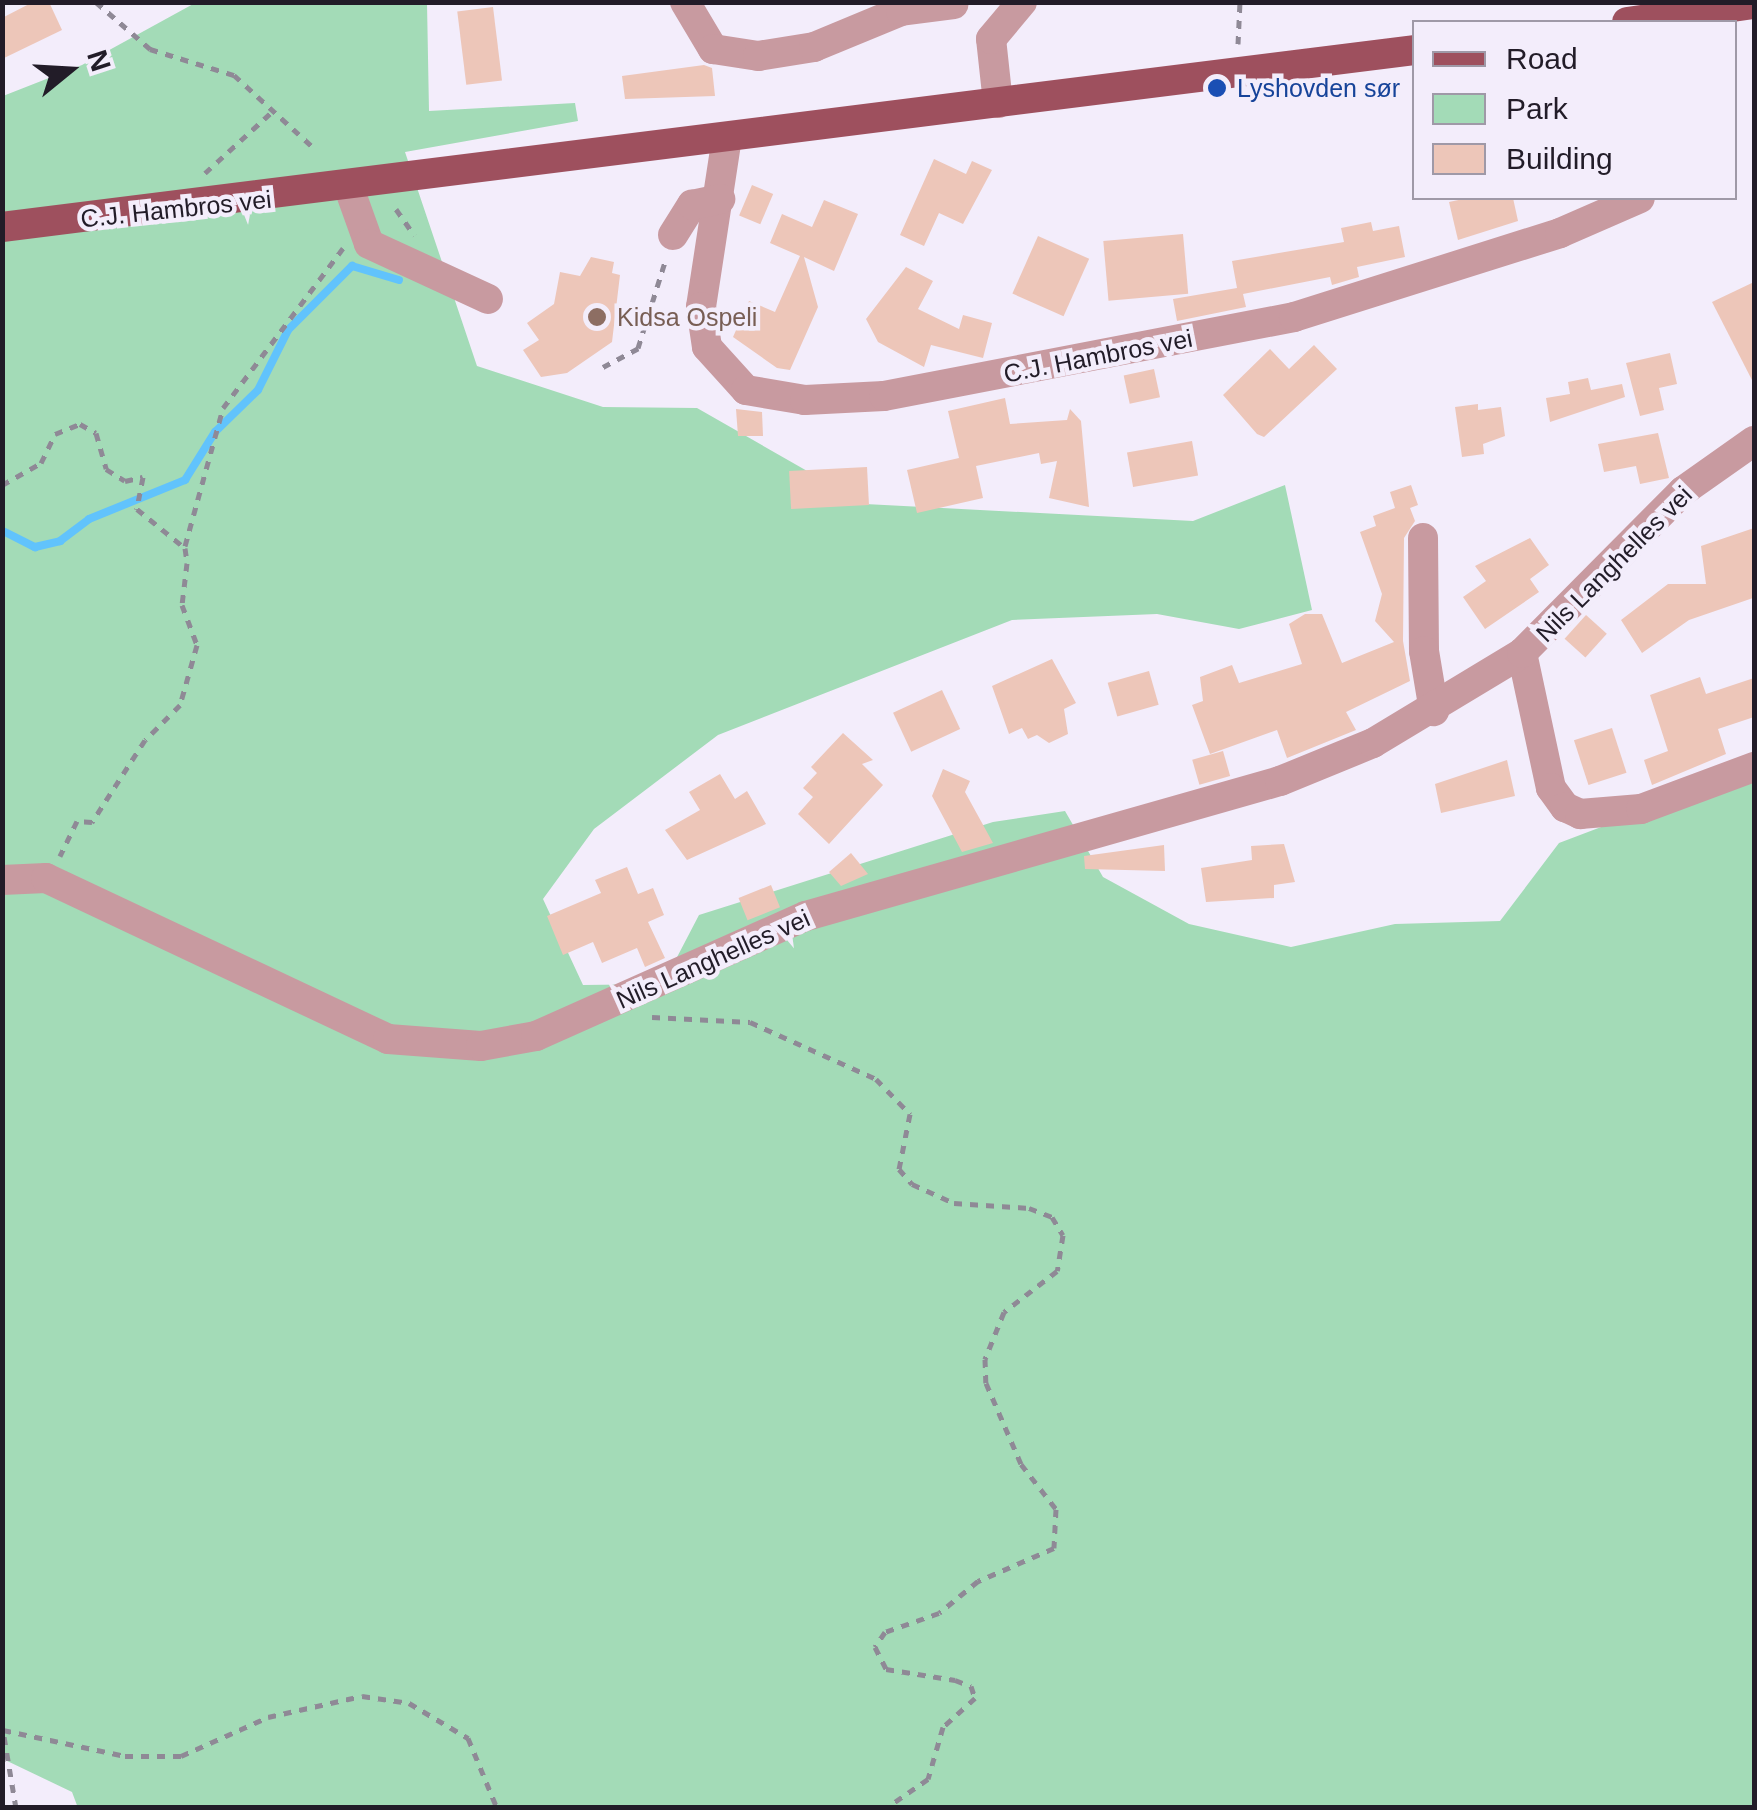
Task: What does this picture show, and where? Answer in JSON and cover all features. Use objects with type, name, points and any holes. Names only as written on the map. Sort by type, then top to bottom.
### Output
[{"type":"main road","points":[[1641,20],[1754,4]]},
{"type":"main road","name":"C.J. Hambros vei","points":[[2,227],[349,188],[1412,50]]},
{"type":"street","points":[[684,2],[713,49],[758,56],[814,47],[901,11],[954,3],[994,28]]},
{"type":"street","points":[[998,103],[989,58],[994,28],[1022,2]]},
{"type":"street","name":"C.J. Hambros vei","points":[[727,137],[702,306],[707,348],[746,390],[837,400],[1294,317],[1560,234],[1636,200]]},
{"type":"street","points":[[349,188],[360,233],[382,252],[488,299]]},
{"type":"street","points":[[673,235],[692,204],[720,199]]},
{"type":"street","name":"Nils Langhelles vei","points":[[2,880],[46,878],[360,1028],[420,1046],[536,1036],[806,916],[1280,781],[1434,711],[1522,653],[1683,491],[1754,441]]},
{"type":"street","points":[[1423,538],[1424,651],[1434,711]]},
{"type":"street","name":"Nils Langhelles vei","points":[[1522,653],[1551,788],[1565,808],[1580,814],[1641,809],[1754,767]]},
{"type":"path","points":[[96,2],[137,40],[217,66],[314,148]]},
{"type":"path","points":[[1238,44],[1240,2]]},
{"type":"path","points":[[196,180],[273,111]]},
{"type":"path","points":[[46,878],[77,821],[92,822],[145,740],[180,705],[197,645],[182,605],[184,548],[223,408],[360,233]]},
{"type":"path","points":[[603,367],[638,348],[673,235]]},
{"type":"path","points":[[2,485],[42,464],[55,434],[80,424],[96,433],[106,470],[125,481],[143,477],[133,497],[137,509],[184,548]]},
{"type":"path","points":[[634,994],[649,1017],[750,1022],[876,1078],[910,1114],[900,1169],[912,1184],[954,1203],[1029,1208],[1052,1216],[1063,1235],[1057,1271],[1004,1312],[985,1359],[986,1383],[1021,1464],[1056,1508],[1054,1548],[978,1581],[940,1613],[886,1632],[875,1647],[886,1669],[955,1680],[971,1686],[975,1698],[943,1727],[928,1779],[886,1808]]},
{"type":"path","points":[[16,1808],[3,1730],[125,1756],[181,1756],[268,1717],[362,1696],[408,1703],[468,1738],[497,1808]]},
{"type":"green space","points":[[195,3],[427,3],[429,111],[575,103],[578,121],[405,152],[477,366],[603,407],[697,408],[865,504],[1193,521],[1285,485],[1312,610],[1239,629],[1157,614],[1012,620],[718,735],[594,829],[543,899],[583,985],[663,984],[699,915],[993,822],[1065,811],[1103,877],[1189,924],[1291,947],[1395,924],[1500,921],[1559,843],[1754,769],[1754,1807],[78,1808],[72,1792],[3,1759],[3,96],[82,65]]},
{"type":"building","points":[[33,2],[49,2],[62,30],[2,59],[2,18]]},
{"type":"building","points":[[493,7],[502,80],[466,85],[457,11]]},
{"type":"building","points":[[704,65],[712,68],[715,96],[625,99],[622,76]]},
{"type":"building","points":[[934,159],[966,174],[972,161],[992,170],[963,224],[939,213],[924,246],[900,235]]},
{"type":"building","points":[[752,185],[773,194],[760,224],[739,215]]},
{"type":"building","points":[[824,200],[858,214],[834,271],[804,257],[818,307],[790,370],[777,368],[733,337],[749,301],[775,312],[800,256],[770,243],[782,214],[812,227]]},
{"type":"building","points":[[1513,200],[1518,221],[1458,240],[1449,202]]},
{"type":"building","points":[[1371,222],[1373,231],[1399,226],[1405,257],[1357,267],[1359,277],[1332,285],[1330,277],[1243,294],[1246,307],[1177,321],[1173,299],[1237,288],[1232,261],[1344,242],[1341,228]]},
{"type":"building","points":[[1183,234],[1188,294],[1109,301],[1103,241]]},
{"type":"building","points":[[1038,236],[1089,259],[1064,316],[1012,294]]},
{"type":"building","points":[[591,257],[614,262],[612,273],[620,275],[612,342],[567,373],[541,377],[523,350],[539,340],[527,323],[554,304],[560,272],[580,276]]},
{"type":"building","points":[[906,267],[933,281],[918,309],[959,329],[963,315],[992,323],[983,358],[931,345],[924,367],[878,342],[866,319]]},
{"type":"building","points":[[1754,282],[1754,384],[1712,302]]},
{"type":"building","points":[[1314,345],[1337,369],[1264,437],[1257,434],[1223,395],[1270,349],[1289,369]]},
{"type":"building","points":[[1670,353],[1677,384],[1659,388],[1664,410],[1640,416],[1626,363]]},
{"type":"building","points":[[1154,369],[1160,397],[1130,404],[1124,375]]},
{"type":"building","points":[[1588,378],[1591,390],[1622,384],[1625,397],[1550,422],[1546,398],[1570,394],[1568,382]]},
{"type":"building","points":[[1005,398],[1010,424],[1067,420],[1070,409],[1081,421],[1089,507],[1049,498],[1057,461],[1041,464],[1039,453],[976,466],[983,498],[917,513],[907,470],[959,458],[948,411]]},
{"type":"building","points":[[1478,404],[1478,410],[1501,407],[1505,436],[1483,444],[1484,454],[1462,457],[1455,407]]},
{"type":"building","points":[[736,409],[762,412],[763,436],[738,436]]},
{"type":"building","points":[[1658,433],[1669,478],[1640,484],[1636,466],[1604,472],[1598,444]]},
{"type":"building","points":[[1192,441],[1198,475],[1133,487],[1127,452]]},
{"type":"building","points":[[867,467],[869,505],[791,509],[789,471]]},
{"type":"building","points":[[1411,485],[1418,505],[1410,508],[1415,521],[1404,538],[1403,641],[1410,681],[1346,712],[1356,730],[1287,758],[1277,730],[1210,754],[1192,705],[1203,701],[1200,677],[1232,665],[1239,683],[1302,664],[1289,624],[1305,614],[1322,614],[1342,663],[1394,642],[1375,621],[1382,594],[1360,532],[1376,526],[1373,516],[1395,508],[1390,492]]},
{"type":"building","points":[[1754,528],[1753,598],[1689,620],[1642,653],[1621,620],[1668,584],[1706,584],[1701,546]]},
{"type":"building","points":[[1530,538],[1549,565],[1530,579],[1539,592],[1485,629],[1463,597],[1486,581],[1475,566]]},
{"type":"building","points":[[1586,615],[1607,634],[1585,658],[1565,639]]},
{"type":"building","points":[[1052,659],[1076,703],[1064,709],[1068,734],[1049,743],[1037,735],[1028,739],[1022,728],[1009,734],[992,686]]},
{"type":"building","points":[[1149,671],[1159,705],[1117,716],[1108,683]]},
{"type":"building","points":[[1700,677],[1706,694],[1754,678],[1754,717],[1718,729],[1726,754],[1652,785],[1644,760],[1668,751],[1650,695]]},
{"type":"building","points":[[942,690],[960,729],[911,752],[893,713]]},
{"type":"building","points":[[1612,728],[1627,773],[1588,785],[1574,740]]},
{"type":"building","points":[[843,733],[873,760],[862,764],[883,785],[829,844],[798,814],[813,797],[803,788],[817,773],[811,767]]},
{"type":"building","points":[[1223,751],[1230,776],[1199,785],[1192,760]]},
{"type":"building","points":[[1507,760],[1515,796],[1441,813],[1435,784]]},
{"type":"building","points":[[943,769],[970,781],[965,792],[993,843],[962,852],[932,796]]},
{"type":"building","points":[[720,774],[735,799],[747,791],[766,824],[687,860],[665,830],[700,810],[689,792]]},
{"type":"building","points":[[1284,844],[1295,882],[1274,885],[1274,898],[1206,902],[1201,868],[1252,860],[1251,846]]},
{"type":"building","points":[[1164,845],[1165,871],[1085,869],[1084,856]]},
{"type":"building","points":[[851,853],[868,874],[841,886],[829,872]]},
{"type":"building","points":[[627,867],[638,894],[653,888],[664,915],[648,922],[665,958],[645,967],[637,948],[602,963],[593,942],[563,955],[547,916],[601,893],[595,880]]},
{"type":"building","points":[[771,885],[780,907],[748,920],[739,898]]},
{"type":"waterway","points":[[5,532],[35,547],[60,541],[89,519],[185,480],[215,432],[258,390],[288,330],[352,266],[399,280]]},
{"type":"place","name":"Lyshovden sør","points":[[1217,88]]},
{"type":"place","name":"Kidsa Ospeli","points":[[597,317]]}]
